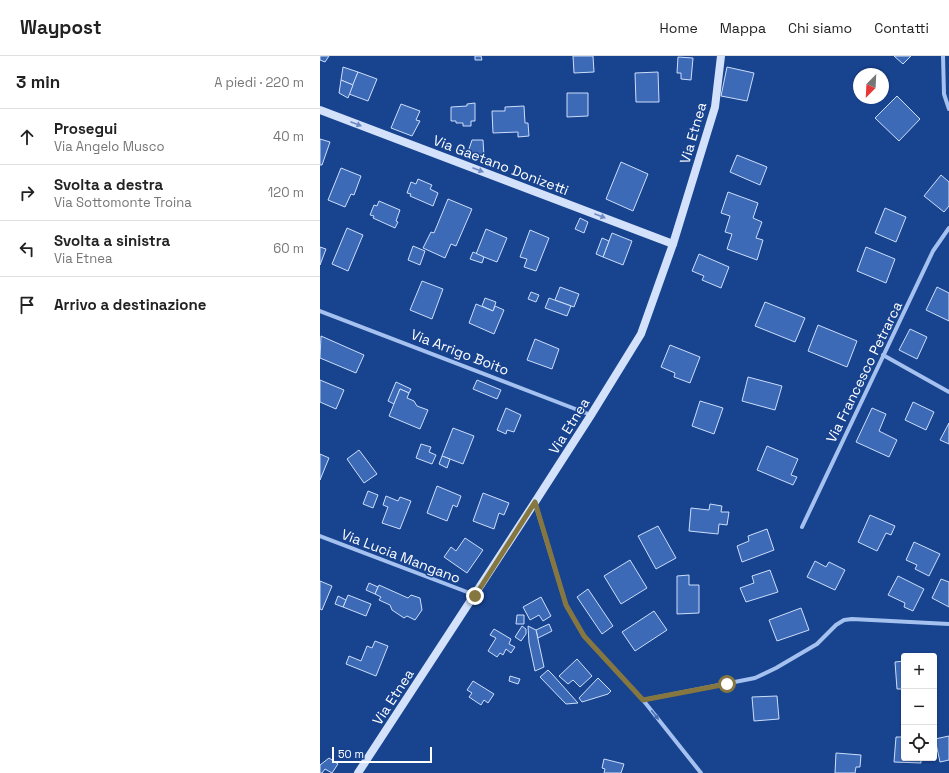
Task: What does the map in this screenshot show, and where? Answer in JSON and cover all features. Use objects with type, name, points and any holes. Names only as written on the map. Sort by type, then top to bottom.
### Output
[{"type":"main road","name":"Via Etnea","points":[[358,773],[475,596],[641,334],[672,244],[715,107],[721,56]]},
{"type":"main road","name":"Via Gaetano Donizetti","points":[[320,110],[672,244]]},
{"type":"street","points":[[943,56],[944,94],[949,110]]},
{"type":"street","name":"Via Francesco Petrarca","points":[[802,526],[934,251],[949,228]]},
{"type":"street","name":"Via Arrigo Boito","points":[[320,311],[591,415]]},
{"type":"street","points":[[883,356],[949,392]]},
{"type":"street","points":[[535,502],[566,605],[574,620],[584,636],[643,700],[701,773]]},
{"type":"street","name":"Via Lucia Mangano","points":[[320,536],[475,596]]},
{"type":"street","points":[[643,700],[755,678],[776,668],[817,644],[836,625],[844,620],[852,619],[949,624]]},
{"type":"building","points":[[320,56],[329,56],[325,62],[320,60]]},
{"type":"building","points":[[475,56],[481,56],[482,60],[475,60]]},
{"type":"building","points":[[573,56],[593,56],[594,72],[574,73]]},
{"type":"building","points":[[894,56],[911,56],[903,64]]},
{"type":"building","points":[[678,57],[693,58],[691,80],[681,79],[681,73],[677,73]]},
{"type":"building","points":[[343,67],[358,72],[353,85],[341,80]]},
{"type":"building","points":[[727,67],[754,73],[747,101],[721,96]]},
{"type":"building","points":[[358,72],[377,79],[368,101],[349,94]]},
{"type":"building","points":[[658,72],[659,102],[636,102],[635,73]]},
{"type":"building","points":[[341,80],[353,85],[348,98],[339,93]]},
{"type":"building","points":[[567,93],[588,93],[588,116],[567,117]]},
{"type":"building","points":[[897,96],[920,119],[899,141],[875,118]]},
{"type":"building","points":[[475,103],[475,121],[471,121],[471,126],[463,126],[463,123],[451,121],[451,107],[467,106],[467,104]]},
{"type":"building","points":[[401,104],[420,111],[416,120],[420,121],[412,136],[391,128]]},
{"type":"building","points":[[524,106],[525,123],[528,123],[529,136],[518,137],[518,132],[493,133],[492,111],[505,111],[505,107]]},
{"type":"building","points":[[320,139],[330,142],[322,165],[320,165]]},
{"type":"building","points":[[472,140],[483,140],[484,157],[468,152]]},
{"type":"building","points":[[737,155],[767,167],[760,185],[730,172]]},
{"type":"building","points":[[621,162],[648,174],[633,211],[606,199]]},
{"type":"building","points":[[341,168],[361,176],[354,195],[351,194],[345,207],[328,200]]},
{"type":"building","points":[[941,175],[949,182],[949,206],[944,212],[924,196]]},
{"type":"building","points":[[418,179],[432,185],[430,189],[438,193],[433,206],[410,196],[411,194],[407,193],[411,182],[416,184]]},
{"type":"building","points":[[728,192],[758,203],[753,218],[762,222],[756,238],[763,240],[757,260],[727,249],[732,234],[725,232],[730,216],[721,213]]},
{"type":"building","points":[[448,199],[472,209],[456,246],[451,244],[445,258],[423,248],[431,232],[434,233]]},
{"type":"building","points":[[379,201],[400,210],[396,221],[398,222],[395,228],[373,218],[374,216],[370,215],[374,205],[377,206]]},
{"type":"building","points":[[885,208],[906,217],[896,242],[875,233]]},
{"type":"building","points":[[580,218],[588,222],[584,233],[575,229]]},
{"type":"building","points":[[347,228],[363,235],[348,271],[332,264]]},
{"type":"building","points":[[486,229],[507,238],[497,262],[476,254]]},
{"type":"building","points":[[530,230],[549,238],[536,271],[524,267],[527,259],[520,257]]},
{"type":"building","points":[[612,233],[632,241],[623,265],[603,257]]},
{"type":"building","points":[[602,238],[609,241],[603,257],[596,254]]},
{"type":"building","points":[[413,246],[425,251],[420,265],[408,260]]},
{"type":"building","points":[[320,247],[326,249],[320,265]]},
{"type":"building","points":[[866,247],[895,259],[886,283],[857,271]]},
{"type":"building","points":[[473,252],[484,257],[482,263],[470,259]]},
{"type":"building","points":[[699,254],[729,267],[721,288],[702,280],[704,276],[692,271]]},
{"type":"building","points":[[422,281],[443,289],[432,319],[410,310]]},
{"type":"building","points":[[560,287],[579,294],[574,307],[555,300]]},
{"type":"building","points":[[937,287],[949,293],[949,321],[926,310]]},
{"type":"building","points":[[531,292],[539,295],[536,302],[528,299]]},
{"type":"building","points":[[485,298],[496,302],[493,311],[482,306]]},
{"type":"building","points":[[549,298],[571,306],[567,316],[545,308]]},
{"type":"building","points":[[765,302],[805,318],[795,342],[755,326]]},
{"type":"building","points":[[476,304],[493,311],[495,306],[504,310],[494,334],[469,323]]},
{"type":"building","points":[[818,325],[857,341],[847,367],[808,351]]},
{"type":"building","points":[[910,329],[927,337],[917,359],[899,350]]},
{"type":"building","points":[[321,336],[364,355],[356,373],[320,358]]},
{"type":"building","points":[[535,339],[559,349],[552,369],[527,360]]},
{"type":"building","points":[[670,345],[700,357],[690,383],[674,377],[675,373],[661,367]]},
{"type":"building","points":[[748,377],[782,386],[775,410],[742,401]]},
{"type":"building","points":[[320,380],[344,390],[336,409],[320,402]]},
{"type":"building","points":[[477,380],[501,390],[497,399],[473,389]]},
{"type":"building","points":[[396,382],[411,389],[409,393],[400,389],[394,404],[388,401]]},
{"type":"building","points":[[400,389],[409,393],[407,398],[414,401],[417,406],[428,410],[420,429],[389,416]]},
{"type":"building","points":[[700,401],[723,408],[714,434],[692,426]]},
{"type":"building","points":[[913,402],[934,412],[926,430],[905,420]]},
{"type":"building","points":[[506,408],[521,415],[514,432],[507,430],[506,434],[497,430]]},
{"type":"building","points":[[872,408],[886,414],[879,431],[897,440],[889,457],[856,442]]},
{"type":"building","points":[[949,423],[949,444],[940,440]]},
{"type":"building","points":[[453,428],[474,436],[463,464],[442,456]]},
{"type":"building","points":[[421,444],[431,447],[429,452],[436,455],[432,464],[416,458]]},
{"type":"building","points":[[767,446],[798,459],[791,475],[797,477],[793,485],[757,470]]},
{"type":"building","points":[[359,450],[377,474],[364,483],[347,459]]},
{"type":"building","points":[[320,454],[329,458],[320,480]]},
{"type":"building","points":[[442,456],[450,459],[447,468],[439,464]]},
{"type":"building","points":[[437,486],[461,496],[457,507],[453,505],[447,521],[427,513]]},
{"type":"building","points":[[368,491],[378,495],[373,508],[363,504]]},
{"type":"building","points":[[483,493],[509,503],[504,515],[499,513],[494,529],[473,521]]},
{"type":"building","points":[[386,496],[398,501],[400,497],[411,501],[400,529],[382,523],[388,507],[383,505]]},
{"type":"building","points":[[710,504],[722,506],[721,512],[729,512],[727,525],[719,524],[718,534],[689,531],[691,508],[709,510]]},
{"type":"building","points":[[870,515],[895,526],[891,535],[886,533],[877,551],[858,542]]},
{"type":"building","points":[[658,526],[676,558],[656,569],[638,536]]},
{"type":"building","points":[[767,529],[774,550],[742,562],[737,546],[749,541],[748,536]]},
{"type":"building","points":[[465,538],[483,550],[467,573],[444,557],[451,547],[456,551]]},
{"type":"building","points":[[914,542],[940,554],[929,576],[915,569],[917,565],[906,560]]},
{"type":"building","points":[[630,560],[647,588],[621,604],[604,576]]},
{"type":"building","points":[[815,561],[826,567],[829,562],[845,570],[835,590],[807,577]]},
{"type":"building","points":[[770,570],[778,592],[746,602],[740,588],[754,583],[752,576]]},
{"type":"building","points":[[689,575],[689,585],[699,585],[699,613],[677,614],[677,576]]},
{"type":"building","points":[[898,576],[924,589],[913,611],[904,607],[905,603],[888,595]]},
{"type":"building","points":[[941,579],[949,582],[949,607],[932,598]]},
{"type":"building","points":[[320,581],[332,586],[322,610],[320,609]]},
{"type":"building","points":[[369,583],[378,587],[375,594],[366,590]]},
{"type":"building","points":[[379,585],[408,598],[411,595],[420,598],[422,610],[415,620],[407,616],[404,618],[392,610],[390,605],[379,600],[381,597],[375,594]]},
{"type":"building","points":[[588,589],[613,626],[602,634],[577,597]]},
{"type":"building","points":[[348,595],[371,604],[366,616],[343,607]]},
{"type":"building","points":[[338,596],[346,600],[343,607],[335,604]]},
{"type":"building","points":[[541,597],[551,616],[543,621],[539,615],[530,620],[523,607]]},
{"type":"building","points":[[801,608],[809,630],[777,641],[769,620]]},
{"type":"building","points":[[654,611],[667,630],[635,651],[622,632]]},
{"type":"building","points":[[517,615],[524,615],[524,624],[516,624]]},
{"type":"building","points":[[549,624],[552,631],[538,638],[536,630]]},
{"type":"building","points":[[522,626],[526,629],[526,634],[521,641],[515,637]]},
{"type":"building","points":[[528,626],[536,630],[544,667],[535,671],[529,643]]},
{"type":"building","points":[[494,629],[511,639],[509,644],[515,647],[511,653],[506,649],[503,655],[500,653],[497,657],[488,651],[496,638],[490,635]]},
{"type":"building","points":[[375,641],[388,646],[376,676],[346,664],[349,656],[361,661],[367,646],[372,648]]},
{"type":"building","points":[[577,659],[592,676],[580,687],[573,680],[568,684],[559,676]]},
{"type":"building","points":[[901,661],[901,689],[897,689],[895,662]]},
{"type":"building","points":[[548,670],[578,703],[566,704],[540,677]]},
{"type":"building","points":[[510,676],[520,679],[518,684],[509,681]]},
{"type":"building","points":[[598,678],[611,691],[608,694],[582,702],[579,698]]},
{"type":"building","points":[[473,681],[494,694],[488,703],[484,700],[481,705],[469,697],[472,693],[467,690]]},
{"type":"building","points":[[777,696],[779,719],[754,721],[752,697]]},
{"type":"building","points":[[949,736],[949,760],[940,762],[937,748],[937,739]]},
{"type":"building","points":[[896,737],[901,737],[901,761],[921,761],[921,763],[894,762]]},
{"type":"building","points":[[836,753],[861,755],[860,767],[856,767],[855,773],[835,773]]},
{"type":"building","points":[[329,758],[338,764],[332,773],[325,769],[322,773],[320,773],[320,765]]},
{"type":"building","points":[[604,759],[624,764],[621,773],[604,773],[605,769],[602,768]]},
{"type":"route","points":[[475,596],[535,502],[566,605],[574,620],[584,636],[643,700],[727,684]]}]
